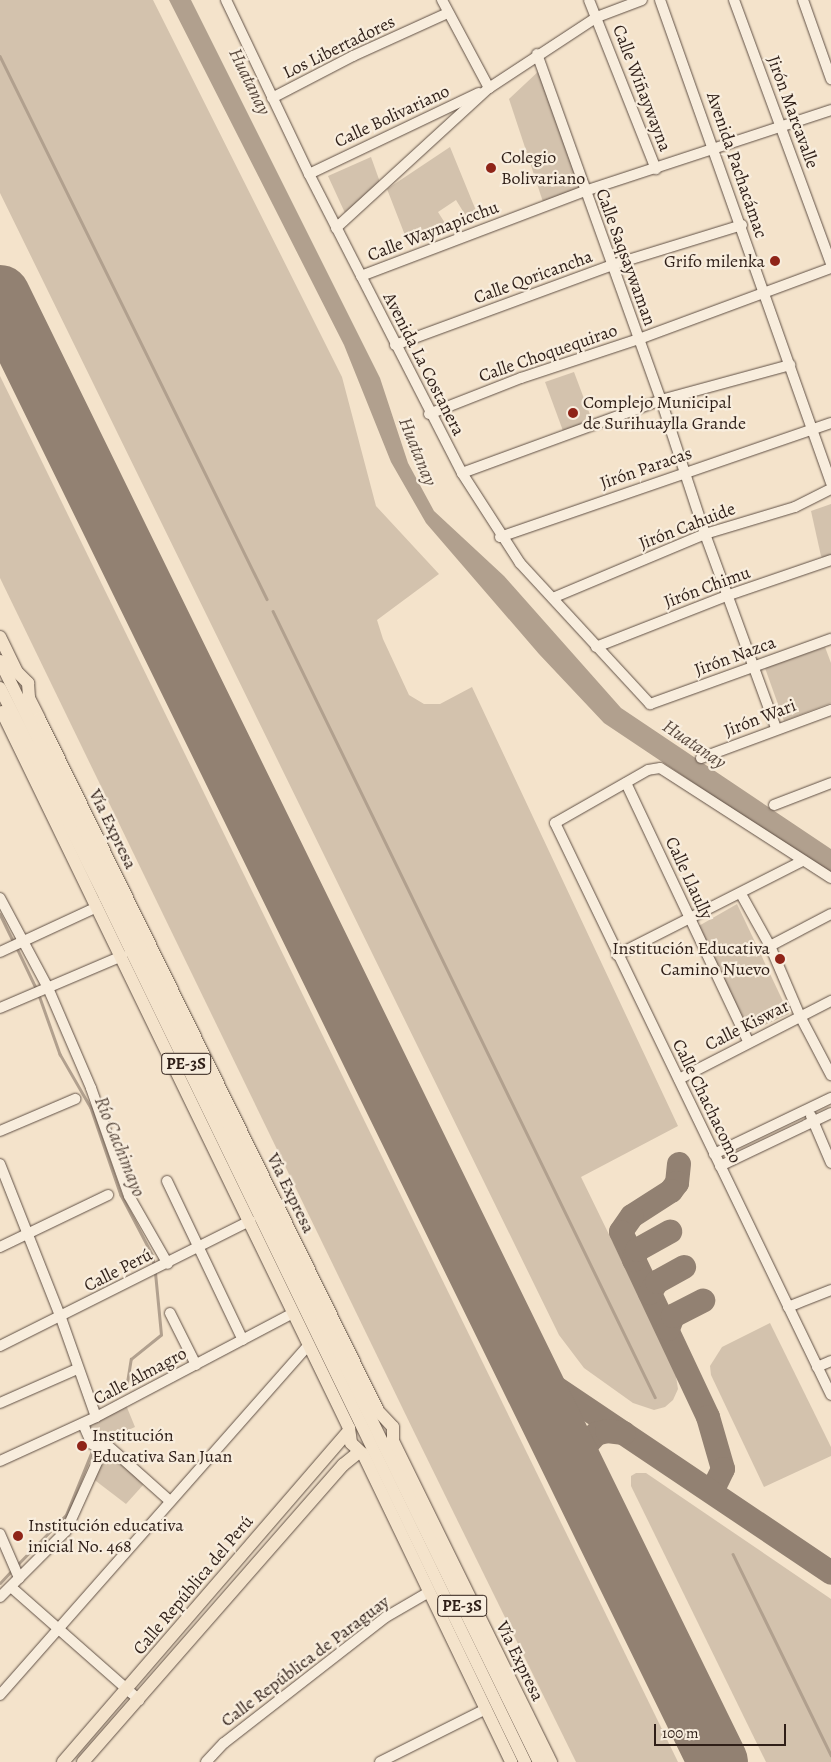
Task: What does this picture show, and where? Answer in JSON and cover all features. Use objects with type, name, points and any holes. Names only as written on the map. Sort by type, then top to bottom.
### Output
[{"type":"main road","name":"Vía Expresa","points":[[0,637],[13,709],[97,907],[250,1220],[308,1345],[360,1420],[393,1427],[375,1451]]},
{"type":"main road","name":"Vía Expresa","points":[[0,688],[187,1020],[226,1100],[360,1420],[351,1443],[375,1451],[478,1615],[551,1762]]},
{"type":"main road","name":"Vía Expresa","points":[[13,709],[158,995],[360,1420]]},
{"type":"main road","points":[[158,995],[187,1020]]},
{"type":"main road","points":[[158,995],[159,1034]]},
{"type":"main road","points":[[226,1100],[226,1135]]},
{"type":"main road","points":[[197,1111],[226,1135]]},
{"type":"main road","name":"Calle República del Perú","points":[[63,1762],[360,1420]]},
{"type":"main road","name":"Vía Expresa","points":[[375,1451],[429,1592],[511,1762]]},
{"type":"main road","name":"Vía Expresa","points":[[375,1451],[450,1595],[513,1724],[539,1762]]},
{"type":"main road","name":"Calle República del Perú","points":[[88,1760],[337,1473],[375,1451]]},
{"type":"main road","points":[[450,1595],[478,1615]]},
{"type":"main road","points":[[447,1629],[450,1595]]},
{"type":"main road","points":[[513,1686],[513,1724]]},
{"type":"main road","points":[[484,1706],[513,1724]]},
{"type":"main road","name":"Vía Expresa","points":[[513,1724],[525,1762]]},
{"type":"street","name":"Avenida La Costanera","points":[[226,0],[309,174],[462,474],[500,537],[520,562],[555,597],[596,647],[650,704]]},
{"type":"street","points":[[442,0],[489,88]]},
{"type":"street","name":"Calle Wiñaywayna","points":[[589,0],[656,170]]},
{"type":"street","points":[[336,228],[489,88],[537,54],[597,18],[642,0]]},
{"type":"street","name":"Avenida Pachacámac","points":[[660,0],[742,225],[762,292],[814,429],[831,484]]},
{"type":"street","name":"Jirón Marcavalle","points":[[734,0],[831,264]]},
{"type":"street","points":[[803,0],[831,79]]},
{"type":"street","name":"Los Libertadores","points":[[272,98],[353,56],[448,13]]},
{"type":"street","name":"Calle Saqsaywaman","points":[[537,54],[661,400],[705,534],[756,665],[776,728]]},
{"type":"street","name":"Calle Bolivariano","points":[[309,174],[489,88]]},
{"type":"street","name":"Calle Waynapicchu","points":[[361,276],[585,191],[656,170],[831,110]]},
{"type":"street","name":"Calle Qoricancha","points":[[395,345],[612,265],[742,225]]},
{"type":"street","name":"Calle Choquequirao","points":[[430,414],[521,378],[639,339],[831,268]]},
{"type":"street","points":[[462,474],[661,400],[790,365]]},
{"type":"street","name":"Jirón Paracas","points":[[500,537],[684,472],[831,423]]},
{"type":"street","name":"Jirón Cahuide","points":[[555,597],[705,534],[795,507],[831,489]]},
{"type":"street","name":"Jirón Chimu","points":[[596,647],[729,595],[831,560]]},
{"type":"street","name":"Jirón Nazca","points":[[650,704],[831,639]]},
{"type":"street","name":"Jirón Wari","points":[[701,758],[776,728],[831,710]]},
{"type":"street","points":[[626,783],[648,770],[660,768],[831,878]]},
{"type":"street","name":"Calle Chachacomo","points":[[626,783],[557,822],[555,825],[831,1395]]},
{"type":"street","name":"Calle Llaully","points":[[626,783],[748,1041]]},
{"type":"street","points":[[774,805],[831,783]]},
{"type":"street","points":[[617,955],[741,894],[802,861]]},
{"type":"street","points":[[741,894],[770,946],[800,1016],[831,1075]]},
{"type":"street","points":[[0,898],[17,942],[40,992],[95,1097],[129,1196],[164,1265]]},
{"type":"street","points":[[0,952],[17,942],[97,907]]},
{"type":"street","points":[[770,946],[831,914]]},
{"type":"street","points":[[0,1008],[122,956]]},
{"type":"street","name":"Calle Kiswar","points":[[679,1079],[748,1041],[831,1001]]},
{"type":"street","points":[[714,1154],[831,1098]]},
{"type":"street","points":[[0,1131],[74,1099]]},
{"type":"street","points":[[808,1110],[831,1163]]},
{"type":"street","points":[[720,1166],[831,1113]]},
{"type":"street","points":[[0,1164],[61,1318],[77,1368],[96,1417]]},
{"type":"street","points":[[167,1181],[243,1340]]},
{"type":"street","points":[[0,1247],[28,1236],[108,1195]]},
{"type":"street","name":"Calle Perú","points":[[0,1346],[61,1318],[250,1220]]},
{"type":"street","points":[[788,1306],[831,1290]]},
{"type":"street","points":[[170,1313],[196,1365]]},
{"type":"street","name":"Calle Almagro","points":[[0,1461],[83,1424],[293,1313]]},
{"type":"street","points":[[0,1695],[308,1345]]},
{"type":"street","points":[[817,1367],[831,1361]]},
{"type":"street","points":[[0,1403],[77,1368]]},
{"type":"street","points":[[83,1424],[98,1446]]},
{"type":"street","points":[[98,1446],[106,1444],[170,1501]]},
{"type":"street","points":[[0,1597],[11,1586],[18,1575],[66,1531],[98,1446]]},
{"type":"street","points":[[0,1534],[18,1575]]},
{"type":"street","points":[[11,1586],[139,1700]]},
{"type":"street","name":"Calle República de Paraguay","points":[[206,1762],[224,1743],[386,1616],[429,1592]]},
{"type":"street","points":[[380,1762],[484,1706]]},
{"type":"street","points":[[77,1747],[88,1760]]},
{"type":"shaded area","points":[[0,0],[153,0],[342,377],[376,506],[439,574],[377,620],[383,639],[409,695],[424,704],[440,704],[472,687],[678,1126],[581,1177],[675,1370],[678,1389],[673,1400],[665,1407],[654,1410],[633,1403],[584,1368],[559,1335],[0,193]]},
{"type":"shaded area","points":[[169,0],[191,0],[380,378],[408,463],[434,511],[504,576],[621,708],[831,849],[831,875],[604,723],[539,654],[426,523],[391,462],[344,345]]},
{"type":"shaded area","points":[[542,68],[586,193],[545,208],[509,99]]},
{"type":"shaded area","points":[[450,147],[479,218],[469,221],[456,200],[438,212],[450,231],[408,243],[387,189]]},
{"type":"shaded area","points":[[371,157],[381,185],[345,213],[328,176]]},
{"type":"shaded area","name":"Complejo Municipal de Surihuaylla Grande","points":[[574,372],[595,428],[566,439],[545,382]]},
{"type":"shaded area","points":[[0,376],[678,1762],[576,1762],[416,1436],[0,578]]},
{"type":"shaded area","points":[[831,504],[831,563],[829,563],[821,556],[811,511]]},
{"type":"shaded area","points":[[825,647],[831,663],[831,703],[784,721],[765,668]]},
{"type":"shaded area","points":[[737,904],[789,1014],[747,1033],[697,927]]},
{"type":"shaded area","points":[[770,1323],[831,1447],[831,1456],[764,1487],[711,1375],[710,1366],[722,1347]]},
{"type":"shaded area","points":[[126,1405],[135,1427],[99,1443],[88,1425]]},
{"type":"shaded area","points":[[110,1454],[144,1484],[126,1504],[92,1478]]},
{"type":"shaded area","points":[[636,1473],[646,1473],[831,1599],[831,1762],[766,1762],[631,1486],[631,1476]]},
{"type":"waterway","points":[[0,56],[267,599]]},
{"type":"waterway","points":[[273,611],[655,1397]]},
{"type":"waterway","name":"Río Cachimayo","points":[[0,914],[14,943]]},
{"type":"waterway","name":"Río Cachimayo","points":[[17,948],[37,990]]},
{"type":"waterway","name":"Río Cachimayo","points":[[39,995],[60,1054],[91,1108],[121,1195],[153,1256],[154,1265]]},
{"type":"waterway","name":"Río Cachimayo","points":[[126,1389],[131,1359],[161,1335],[155,1273]]},
{"type":"waterway","name":"Río Cachimayo","points":[[17,1565],[66,1515],[94,1446]]},
{"type":"waterway","points":[[733,1554],[831,1755]]},
{"type":"waterway","name":"Río Cachimayo","points":[[0,1583],[13,1569]]},
{"type":"taxiway","points":[[679,1164],[677,1183],[671,1191],[632,1216],[621,1232],[708,1417],[723,1469],[712,1492]]},
{"type":"taxiway","points":[[634,1260],[637,1250],[670,1232]]},
{"type":"taxiway","points":[[650,1293],[657,1282],[684,1267]]},
{"type":"taxiway","points":[[668,1329],[673,1316],[703,1301]]},
{"type":"taxiway","points":[[525,1367],[831,1573]]},
{"type":"taxiway","points":[[571,1462],[596,1434],[607,1431],[624,1433]]},
{"type":"runway","points":[[0,295],[718,1762]]},
{"type":"place","name":"Colegio Bolivariano","points":[[491,168]]},
{"type":"place","name":"Grifo milenka","points":[[775,261]]},
{"type":"place","name":"Complejo Municipal de Surihuaylla Grande","points":[[573,413]]},
{"type":"place","name":"Institución Educativa Camino Nuevo","points":[[780,959]]},
{"type":"place","name":"Institución Educativa San Juan","points":[[82,1446]]},
{"type":"place","name":"Institución educativa inicial No. 468","points":[[18,1536]]},
{"type":"water label","name":"Huatanay","points":[[249,82]]},
{"type":"water label","name":"Huatanay","points":[[417,452]]},
{"type":"water label","name":"Huatanay","points":[[694,745]]}]
